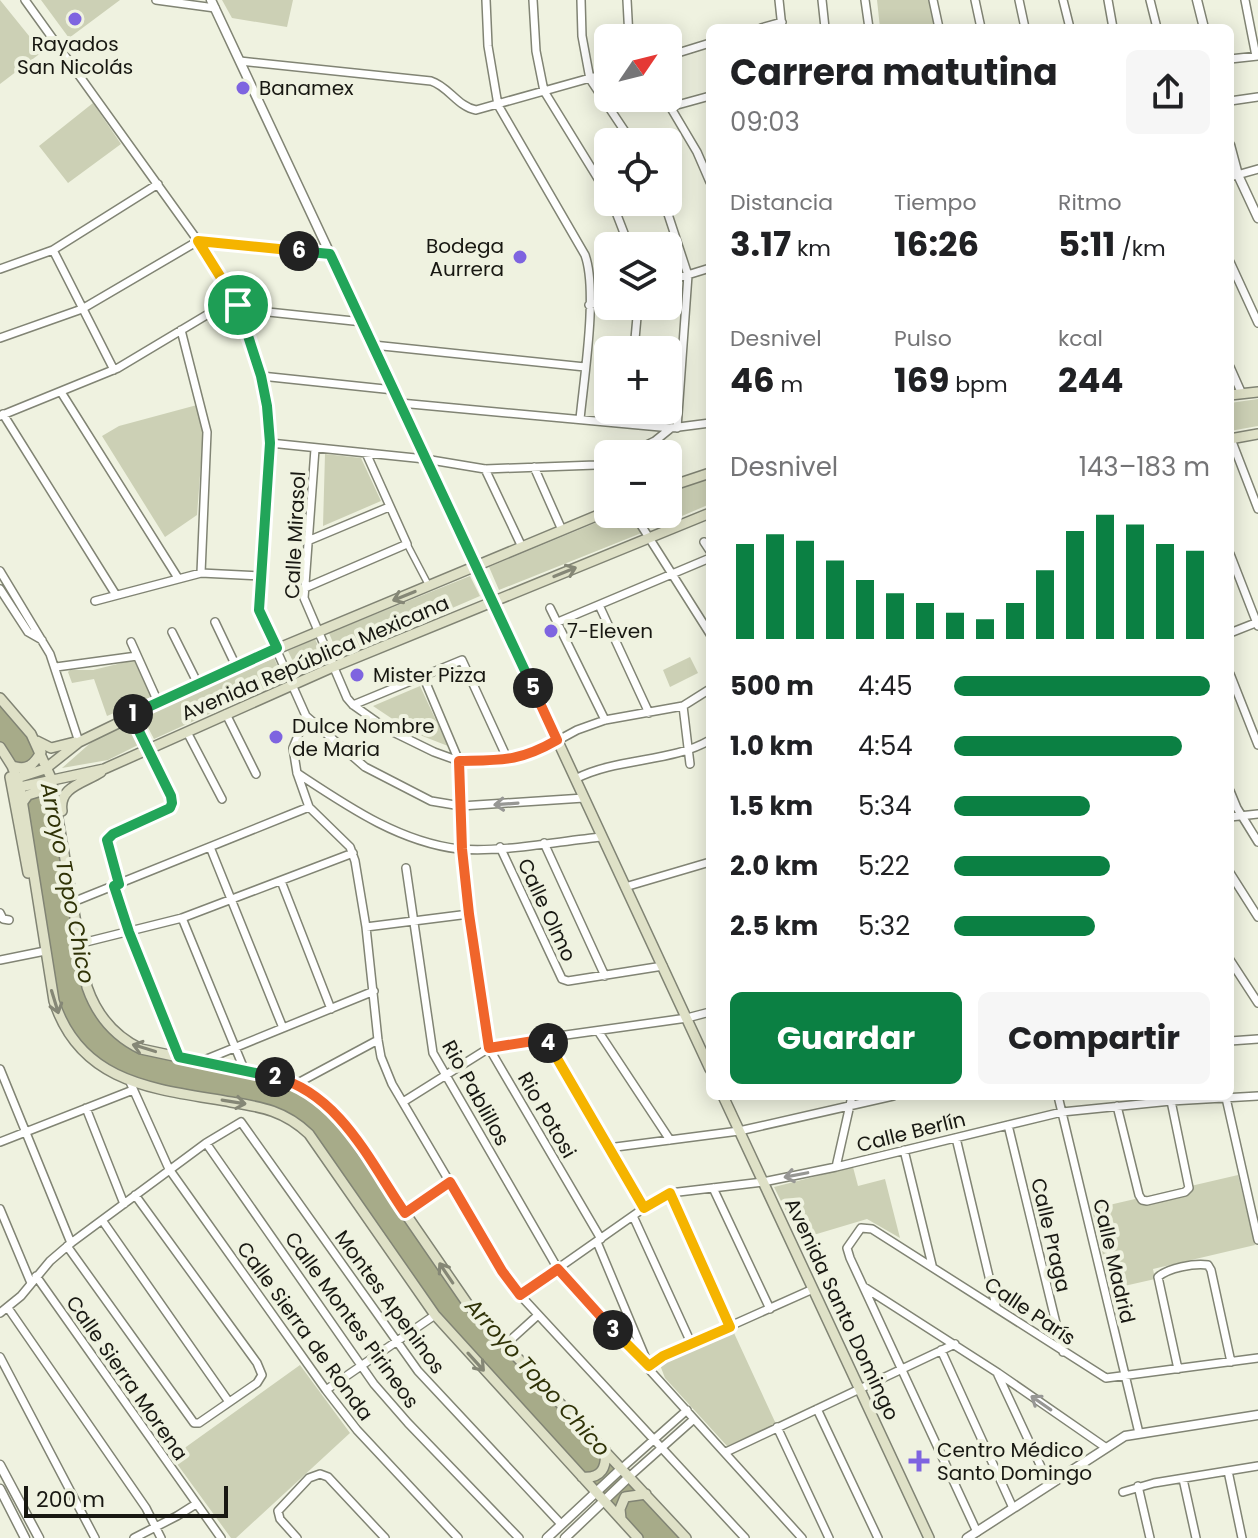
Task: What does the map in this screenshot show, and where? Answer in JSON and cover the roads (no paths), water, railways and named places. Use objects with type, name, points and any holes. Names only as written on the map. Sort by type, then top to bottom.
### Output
[{"type":"main road","points":[[1234,395],[1258,392]]},
{"type":"main road","points":[[1234,438],[1258,434]]},
{"type":"main road","points":[[682,482],[706,474]]},
{"type":"main road","name":"Avenida República Mexicana","points":[[44,768],[104,769],[333,667],[706,515]]},
{"type":"main road","name":"Avenida República Mexicana","points":[[18,777],[44,768],[79,742],[131,715],[236,666],[594,517]]},
{"type":"main road","points":[[476,565],[706,1060]]},
{"type":"main road","points":[[0,698],[31,734],[48,748],[79,742]]},
{"type":"main road","points":[[31,734],[60,826],[78,944],[92,1002],[108,1025],[141,1049],[244,1069],[296,1084],[326,1103],[339,1117],[469,1306],[605,1450],[619,1471],[646,1494],[686,1538]]},
{"type":"main road","points":[[0,747],[18,777],[24,800],[36,898],[54,1001],[70,1034],[98,1065],[132,1086],[270,1109],[295,1121],[309,1134],[435,1315],[638,1538]]},
{"type":"main road","points":[[0,757],[13,785],[24,857],[36,898]]},
{"type":"main road","points":[[60,826],[60,802],[64,793],[104,769]]},
{"type":"main road","points":[[24,800],[41,791],[52,797]]},
{"type":"main road","name":"Avenida Santo Domingo","points":[[725,1100],[929,1538]]},
{"type":"main road","points":[[585,1477],[599,1474],[606,1462],[605,1450]]},
{"type":"main road","points":[[621,1517],[624,1499],[634,1494],[646,1494]]},
{"type":"street","points":[[25,0],[198,241],[240,309],[261,376],[270,443],[260,613],[306,716],[353,757],[378,774],[431,801],[461,806],[584,798]]},
{"type":"street","points":[[156,0],[213,4],[476,565]]},
{"type":"street","points":[[486,0],[488,46],[498,105],[585,255],[589,269],[580,419]]},
{"type":"street","points":[[533,0],[536,51],[544,91],[594,172]]},
{"type":"street","points":[[581,0],[582,36],[590,79],[623,128]]},
{"type":"street","points":[[627,0],[628,24]]},
{"type":"street","points":[[779,0],[782,24]]},
{"type":"street","points":[[822,0],[825,24]]},
{"type":"street","points":[[865,0],[868,24]]},
{"type":"street","points":[[933,0],[938,24]]},
{"type":"street","points":[[975,0],[980,24]]},
{"type":"street","points":[[1019,0],[1024,24]]},
{"type":"street","points":[[1063,0],[1069,24]]},
{"type":"street","points":[[1108,0],[1112,24]]},
{"type":"street","points":[[1150,0],[1156,24]]},
{"type":"street","points":[[1197,0],[1203,24]]},
{"type":"street","points":[[1234,59],[1257,56],[1245,0]]},
{"type":"street","points":[[682,52],[706,44]]},
{"type":"street","points":[[240,61],[431,81],[440,84],[469,109],[476,110],[594,78]]},
{"type":"street","points":[[682,104],[706,97]]},
{"type":"street","points":[[1234,100],[1258,97]]},
{"type":"street","points":[[673,112],[706,173]]},
{"type":"street","points":[[1258,169],[1234,176],[1258,218]]},
{"type":"street","points":[[0,269],[53,250],[158,184]]},
{"type":"street","points":[[669,216],[688,275],[674,428]]},
{"type":"street","points":[[0,338],[82,309],[198,241],[330,254]]},
{"type":"street","points":[[53,250],[114,370]]},
{"type":"street","points":[[682,277],[706,269]]},
{"type":"street","points":[[1234,271],[1258,323]]},
{"type":"street","points":[[116,595],[2,415],[114,370],[235,298]]},
{"type":"street","points":[[589,305],[594,304]]},
{"type":"street","points":[[240,309],[363,322]]},
{"type":"street","points":[[181,330],[207,432],[201,573]]},
{"type":"street","points":[[373,345],[585,367]]},
{"type":"street","points":[[261,376],[394,390]]},
{"type":"street","points":[[1234,376],[1242,394]]},
{"type":"street","points":[[61,392],[178,578]]},
{"type":"street","points":[[400,403],[594,420]]},
{"type":"street","points":[[628,424],[674,428],[706,424]]},
{"type":"street","points":[[656,440],[674,428]]},
{"type":"street","points":[[270,443],[425,459],[485,469],[594,464]]},
{"type":"street","name":"Calle Mirasol","points":[[315,449],[305,603],[353,705],[398,735],[459,761],[508,760],[531,755],[557,740],[605,720],[683,706],[706,692]]},
{"type":"street","points":[[1234,449],[1258,509]]},
{"type":"street","points":[[366,453],[429,586]]},
{"type":"street","points":[[534,467],[562,530]]},
{"type":"street","points":[[485,469],[522,547]]},
{"type":"street","points":[[310,540],[389,507]]},
{"type":"street","points":[[643,528],[706,628]]},
{"type":"street","points":[[305,588],[407,544]]},
{"type":"street","points":[[558,622],[706,560]]},
{"type":"street","points":[[1234,564],[1258,623],[1234,632]]},
{"type":"street","points":[[0,571],[56,667],[79,742]]},
{"type":"street","points":[[95,601],[201,573],[262,576]]},
{"type":"street","points":[[0,589],[26,629],[42,640]]},
{"type":"street","points":[[599,605],[649,713]]},
{"type":"street","points":[[550,608],[605,720]]},
{"type":"street","points":[[215,622],[236,666]]},
{"type":"street","points":[[172,632],[198,684]]},
{"type":"street","points":[[131,642],[158,702]]},
{"type":"street","points":[[56,667],[137,656]]},
{"type":"street","points":[[353,705],[462,660],[508,760]]},
{"type":"street","points":[[423,676],[459,761]]},
{"type":"street","points":[[1234,684],[1258,745]]},
{"type":"street","points":[[683,706],[690,764]]},
{"type":"street","points":[[226,714],[256,774]]},
{"type":"street","points":[[131,715],[172,803],[170,808],[113,834],[107,840],[129,932],[179,1057]]},
{"type":"street","points":[[306,716],[293,748],[297,773],[309,807],[353,853],[366,927],[378,1040],[386,1070],[403,1102],[502,1271],[520,1295],[745,1538]]},
{"type":"street","points":[[187,732],[222,799]]},
{"type":"street","points":[[575,779],[598,768],[689,750],[706,742]]},
{"type":"street","name":"Rio Potosi","points":[[459,761],[462,849],[489,1048],[599,1240],[649,1366]]},
{"type":"street","points":[[297,773],[357,812],[427,843],[462,849],[602,837]]},
{"type":"street","points":[[1234,799],[1258,842]]},
{"type":"street","points":[[73,902],[309,807]]},
{"type":"street","points":[[1234,817],[1258,814]]},
{"type":"street","points":[[544,843],[605,976]]},
{"type":"street","points":[[210,847],[283,1028]]},
{"type":"street","name":"Calle Olmo","points":[[500,847],[562,979],[568,981],[663,966]]},
{"type":"street","points":[[78,944],[182,918],[353,853]]},
{"type":"street","points":[[625,887],[706,863]]},
{"type":"street","name":"Rio Pablillos","points":[[406,868],[430,1040],[446,1076],[558,1269],[622,1341],[649,1366]]},
{"type":"street","points":[[1234,879],[1258,917]]},
{"type":"street","points":[[281,881],[331,1009]]},
{"type":"street","points":[[366,927],[469,914]]},
{"type":"street","points":[[182,918],[244,1069]]},
{"type":"street","points":[[0,960],[45,951]]},
{"type":"street","points":[[1234,966],[1258,1003]]},
{"type":"street","points":[[202,1061],[374,991]]},
{"type":"street","points":[[403,1102],[489,1048],[706,1013]]},
{"type":"street","points":[[598,1031],[670,1140]]},
{"type":"street","points":[[546,1039],[644,1208]]},
{"type":"street","points":[[1234,1041],[1258,1039]]},
{"type":"street","points":[[296,1084],[378,1040]]},
{"type":"street","points":[[0,1069],[69,1245],[195,1424],[257,1383],[262,1375],[257,1363],[135,1195]]},
{"type":"street","points":[[0,1142],[132,1086]]},
{"type":"street","name":"Calle Sierra de Ronda","points":[[132,1086],[169,1169],[326,1390],[357,1430],[458,1538]]},
{"type":"street","name":"Calle Berlín","points":[[1234,1098],[1258,1096]]},
{"type":"street","points":[[836,1167],[851,1100]]},
{"type":"street","points":[[608,1148],[739,1131],[876,1100]]},
{"type":"street","name":"Calle Madrid","points":[[1059,1100],[1139,1433]]},
{"type":"street","name":"Calle Berlín","points":[[670,1193],[763,1182],[836,1167],[1062,1112],[1189,1100]]},
{"type":"street","points":[[1226,1100],[1258,1240]]},
{"type":"street","points":[[1117,1106],[1142,1200],[1185,1192],[1189,1188],[1171,1101]]},
{"type":"street","points":[[86,1108],[124,1204]]},
{"type":"street","name":"Montes Apeninos","points":[[206,1143],[241,1122],[395,1342],[432,1388],[561,1524]]},
{"type":"street","name":"Calle Praga","points":[[1008,1125],[1063,1352]]},
{"type":"street","points":[[956,1138],[996,1306]]},
{"type":"street","points":[[0,1313],[69,1245],[206,1143]]},
{"type":"street","name":"Calle Montes Pirineos","points":[[206,1143],[361,1365],[408,1423],[519,1538]]},
{"type":"street","points":[[904,1150],[932,1265]]},
{"type":"street","points":[[405,1213],[450,1182]]},
{"type":"street","points":[[713,1188],[770,1309]]},
{"type":"street","points":[[520,1295],[670,1193],[730,1327]]},
{"type":"street","points":[[1247,1198],[1258,1196]]},
{"type":"street","name":"Calle Sierra Morena","points":[[0,1209],[33,1279],[221,1538]]},
{"type":"street","points":[[633,1216],[692,1345]]},
{"type":"street","points":[[102,1220],[229,1402]]},
{"type":"street","name":"Calle París","points":[[862,1285],[847,1248],[857,1230],[865,1226],[932,1265],[1106,1378],[1258,1358]]},
{"type":"street","points":[[1178,1369],[1159,1284],[1160,1274],[1205,1264],[1211,1270],[1231,1362]]},
{"type":"street","points":[[862,1285],[955,1344],[1105,1447]]},
{"type":"street","points":[[862,1285],[977,1532]]},
{"type":"street","points":[[802,1538],[649,1366],[663,1356],[813,1289]]},
{"type":"street","points":[[8,1308],[157,1527],[161,1538]]},
{"type":"street","points":[[326,1390],[435,1315]]},
{"type":"street","points":[[504,1346],[538,1315]]},
{"type":"street","points":[[622,1341],[635,1329]]},
{"type":"street","points":[[726,1452],[955,1344]]},
{"type":"street","points":[[941,1350],[1013,1508]]},
{"type":"street","points":[[0,1357],[95,1538]]},
{"type":"street","points":[[998,1373],[1049,1484]]},
{"type":"street","points":[[817,1409],[878,1538]]},
{"type":"street","points":[[547,1538],[687,1410]]},
{"type":"street","points":[[967,1538],[1125,1436],[1258,1415]]},
{"type":"street","points":[[570,1536],[694,1419]]},
{"type":"street","points":[[777,1427],[827,1535],[815,1538]]},
{"type":"street","points":[[0,1465],[39,1538]]},
{"type":"street","points":[[1123,1492],[1138,1486],[1258,1466]]},
{"type":"street","points":[[1228,1471],[1242,1538]]},
{"type":"street","points":[[297,1538],[280,1519],[278,1511],[309,1478],[320,1474],[328,1477],[385,1538]]},
{"type":"street","points":[[1183,1479],[1196,1538]]},
{"type":"street","points":[[1138,1486],[1150,1538]]},
{"type":"street","points":[[0,1489],[25,1538]]},
{"type":"street","points":[[134,1538],[196,1504]]},
{"type":"water","name":"Arroyo Topo Chico","points":[[0,698],[41,752],[92,1002],[129,1043],[290,1081],[326,1103],[452,1282],[686,1538],[638,1538],[470,1356],[309,1134],[280,1112],[148,1087],[91,1059],[57,1010],[23,802],[0,747]]},
{"type":"place","name":"Rayados San Nicolás","points":[[75,19]]},
{"type":"place","name":"Banamex","points":[[243,88]]},
{"type":"place","name":"Bodega Aurrera","points":[[520,257]]},
{"type":"place","name":"7-Eleven","points":[[551,631]]},
{"type":"place","name":"Mister Pizza","points":[[357,675]]},
{"type":"place","name":"Dulce Nombre de Maria","points":[[276,737]]},
{"type":"place","name":"Centro Médico Santo Domingo","points":[[919,1461]]}]
